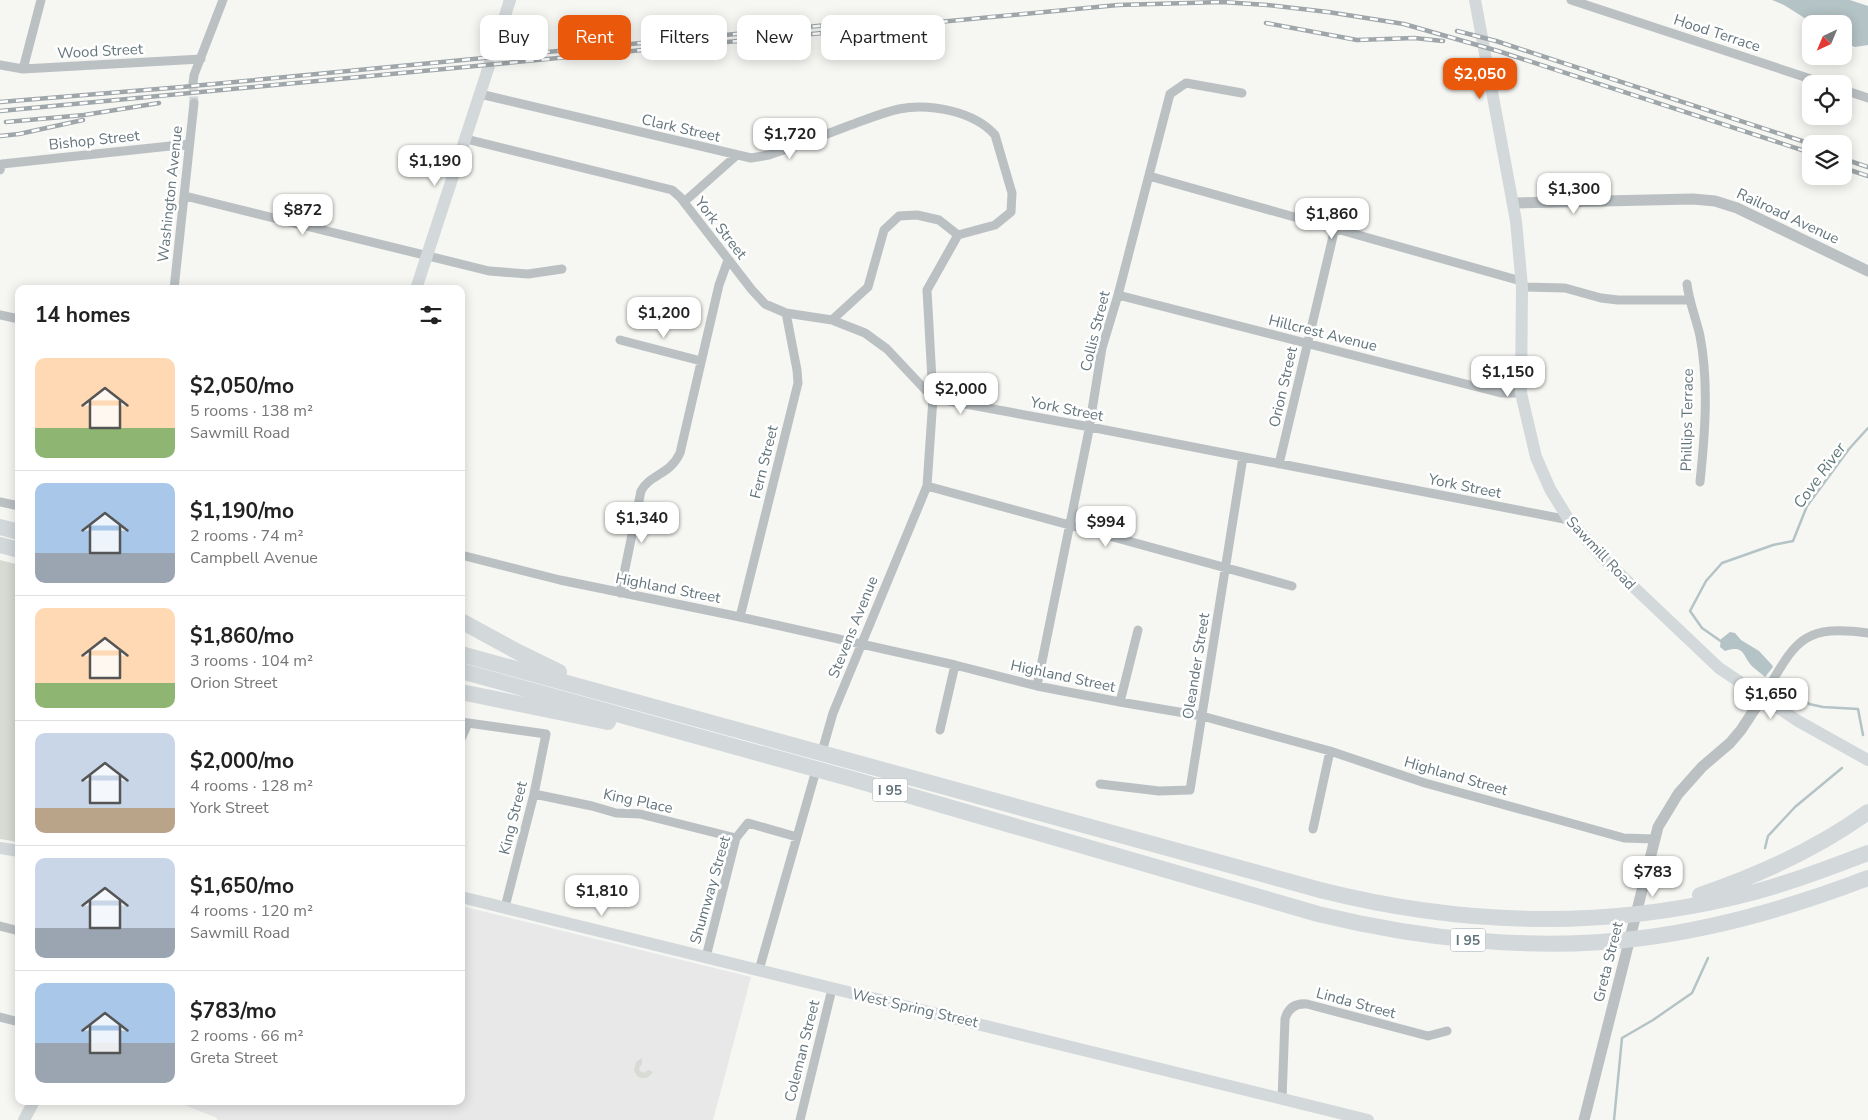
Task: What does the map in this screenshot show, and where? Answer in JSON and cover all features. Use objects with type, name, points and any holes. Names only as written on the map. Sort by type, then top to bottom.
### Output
[{"type":"highway","points":[[0,527],[15,531]]},
{"type":"highway","points":[[0,545],[15,549]]},
{"type":"highway","points":[[465,622],[552,670],[696,719]]},
{"type":"highway","name":"I 95","points":[[465,655],[1348,897],[1430,912],[1485,918],[1541,920],[1646,914],[1707,903],[1762,890],[1816,873],[1868,853]]},
{"type":"highway","name":"I 95","points":[[465,672],[997,820],[1264,898],[1354,922],[1428,935],[1483,941],[1567,943],[1640,939],[1702,928],[1774,910],[1868,878]]},
{"type":"highway","points":[[465,693],[771,757]]},
{"type":"highway","points":[[1646,914],[1759,874],[1829,838],[1868,812]]},
{"type":"main road","points":[[505,15],[510,0]]},
{"type":"main road","name":"Sawmill Road","points":[[1476,0],[1513,203],[1521,284],[1521,393],[1536,456],[1550,489],[1569,520],[1602,558],[1700,651],[1727,674],[1762,698],[1834,742],[1868,760]]},
{"type":"main road","points":[[417,285],[487,72]]},
{"type":"main road","points":[[0,848],[15,850]]},
{"type":"main road","name":"West Spring Street","points":[[465,898],[1368,1120]]},
{"type":"main road","points":[[24,1120],[32,1105]]},
{"type":"street","points":[[23,69],[41,0]]},
{"type":"street","points":[[193,84],[194,75],[223,0]]},
{"type":"street","name":"Hood Terrace","points":[[1571,0],[1802,76]]},
{"type":"street","name":"Wood Street","points":[[0,66],[23,69],[201,59]]},
{"type":"street","name":"Collis Street","points":[[1037,686],[1090,427],[1102,348],[1118,295],[1170,94],[1186,83],[1242,93]]},
{"type":"street","points":[[1852,93],[1868,98]]},
{"type":"street","name":"Clark Street","points":[[480,94],[751,158],[769,155],[899,109],[926,108],[959,114],[972,118],[989,128],[998,141],[1012,192],[1011,212],[995,225],[958,235]]},
{"type":"street","name":"Washington Avenue","points":[[174,285],[194,103]]},
{"type":"street","name":"York Street","points":[[466,138],[667,188],[676,193],[765,304],[786,313],[832,320],[864,333],[896,358],[933,398],[1569,520]]},
{"type":"street","name":"Bishop Street","points":[[1,167],[189,144]]},
{"type":"street","points":[[684,202],[738,155]]},
{"type":"street","points":[[1149,176],[1335,228],[1521,284],[1565,288],[1602,298],[1618,300],[1689,300]]},
{"type":"street","points":[[185,196],[489,270],[528,274],[562,269]]},
{"type":"street","name":"Railroad Avenue","points":[[1513,203],[1693,199],[1715,201],[1741,210],[1868,271]]},
{"type":"street","points":[[832,320],[868,287],[884,230],[899,216],[917,216],[938,220],[958,235]]},
{"type":"street","name":"Orion Street","points":[[1279,464],[1335,228]]},
{"type":"street","name":"Stevens Avenue","points":[[759,970],[833,712],[927,486],[933,398],[927,290],[958,235]]},
{"type":"street","points":[[620,593],[641,491],[646,484],[672,466],[680,453],[719,286],[728,260]]},
{"type":"street","name":"Phillips Terrace","points":[[1687,284],[1689,300],[1700,336],[1705,389],[1704,446],[1700,482]]},
{"type":"street","name":"Hillcrest Avenue","points":[[1118,295],[1501,394],[1521,393]]},
{"type":"street","name":"Fern Street","points":[[740,616],[798,383],[786,313]]},
{"type":"street","points":[[0,315],[15,319]]},
{"type":"street","points":[[620,340],[701,361]]},
{"type":"street","name":"Oleander Street","points":[[1100,784],[1159,791],[1190,790],[1243,457]]},
{"type":"street","points":[[927,486],[1292,586]]},
{"type":"street","points":[[0,502],[15,505]]},
{"type":"street","name":"Highland Street","points":[[465,556],[560,580],[740,616],[955,665],[1037,686],[1202,716],[1330,751],[1425,783],[1624,838],[1654,840]]},
{"type":"street","points":[[1120,702],[1138,630]]},
{"type":"street","points":[[1762,698],[1791,652],[1803,640],[1816,633],[1833,630],[1868,633]]},
{"type":"street","points":[[940,730],[955,665]]},
{"type":"street","name":"Greta Street","points":[[1584,1120],[1658,827],[1678,794],[1702,767],[1735,737],[1762,698]]},
{"type":"street","name":"King Street","points":[[465,722],[546,734],[534,794],[505,907]]},
{"type":"street","points":[[1313,829],[1330,751]]},
{"type":"street","name":"King Place","points":[[534,794],[616,813],[640,814],[736,838]]},
{"type":"street","name":"Shumway Street","points":[[706,957],[736,838],[748,823],[797,837]]},
{"type":"street","points":[[0,926],[15,930]]},
{"type":"street","name":"Coleman Street","points":[[800,1120],[832,989]]},
{"type":"street","name":"Linda Street","points":[[1282,1099],[1284,1020],[1287,1012],[1294,1005],[1307,1004],[1428,1036],[1447,1032]]},
{"type":"street","points":[[0,1017],[15,1021]]},
{"type":"shaded area","points":[[1772,0],[1850,0],[1868,6],[1868,45],[1852,46],[1852,15],[1802,16]]},
{"type":"shaded area","points":[[0,560],[15,564],[15,841],[0,839]]},
{"type":"shaded area","points":[[1730,632],[1735,633],[1741,640],[1759,651],[1772,665],[1773,667],[1765,677],[1753,667],[1740,650],[1732,649],[1725,651],[1720,647],[1721,639]]},
{"type":"shaded area","points":[[465,907],[751,977],[713,1120],[217,1120],[217,1118],[185,1105],[465,1105]]},
{"type":"shaded area","points":[[642,1058],[640,1071],[644,1073],[648,1070],[653,1072],[650,1076],[644,1078],[637,1076],[634,1070],[636,1062]]},
{"type":"waterway","name":"Cove River","points":[[1722,642],[1702,628],[1690,611],[1706,581],[1722,563],[1773,545],[1793,541],[1807,506],[1849,449],[1868,428]]},
{"type":"waterway","name":"Cove River","points":[[1784,682],[1809,704],[1823,707],[1858,709],[1863,735]]},
{"type":"waterway","name":"Cove River","points":[[1765,848],[1768,836],[1795,807],[1842,768]]},
{"type":"waterway","name":"Cove River","points":[[1614,1120],[1622,1038],[1653,1020],[1692,993],[1708,958]]},
{"type":"tunnel","points":[[487,72],[491,60]]},
{"type":"tunnel","points":[[193,83],[194,103]]},
{"type":"railway","points":[[0,111],[1118,5],[1222,2],[1328,12],[1404,24],[1498,51],[1802,150]]},
{"type":"railway","points":[[1266,23],[1357,40],[1414,38],[1443,41]]},
{"type":"railway","points":[[0,102],[182,87],[821,26]]},
{"type":"railway","points":[[1457,31],[1496,41],[1802,141]]},
{"type":"railway","points":[[6,122],[84,115],[159,103]]},
{"type":"railway","points":[[0,136],[19,134],[83,120]]},
{"type":"railway","points":[[1852,162],[1868,167]]},
{"type":"railway","points":[[1852,171],[1868,176]]}]
